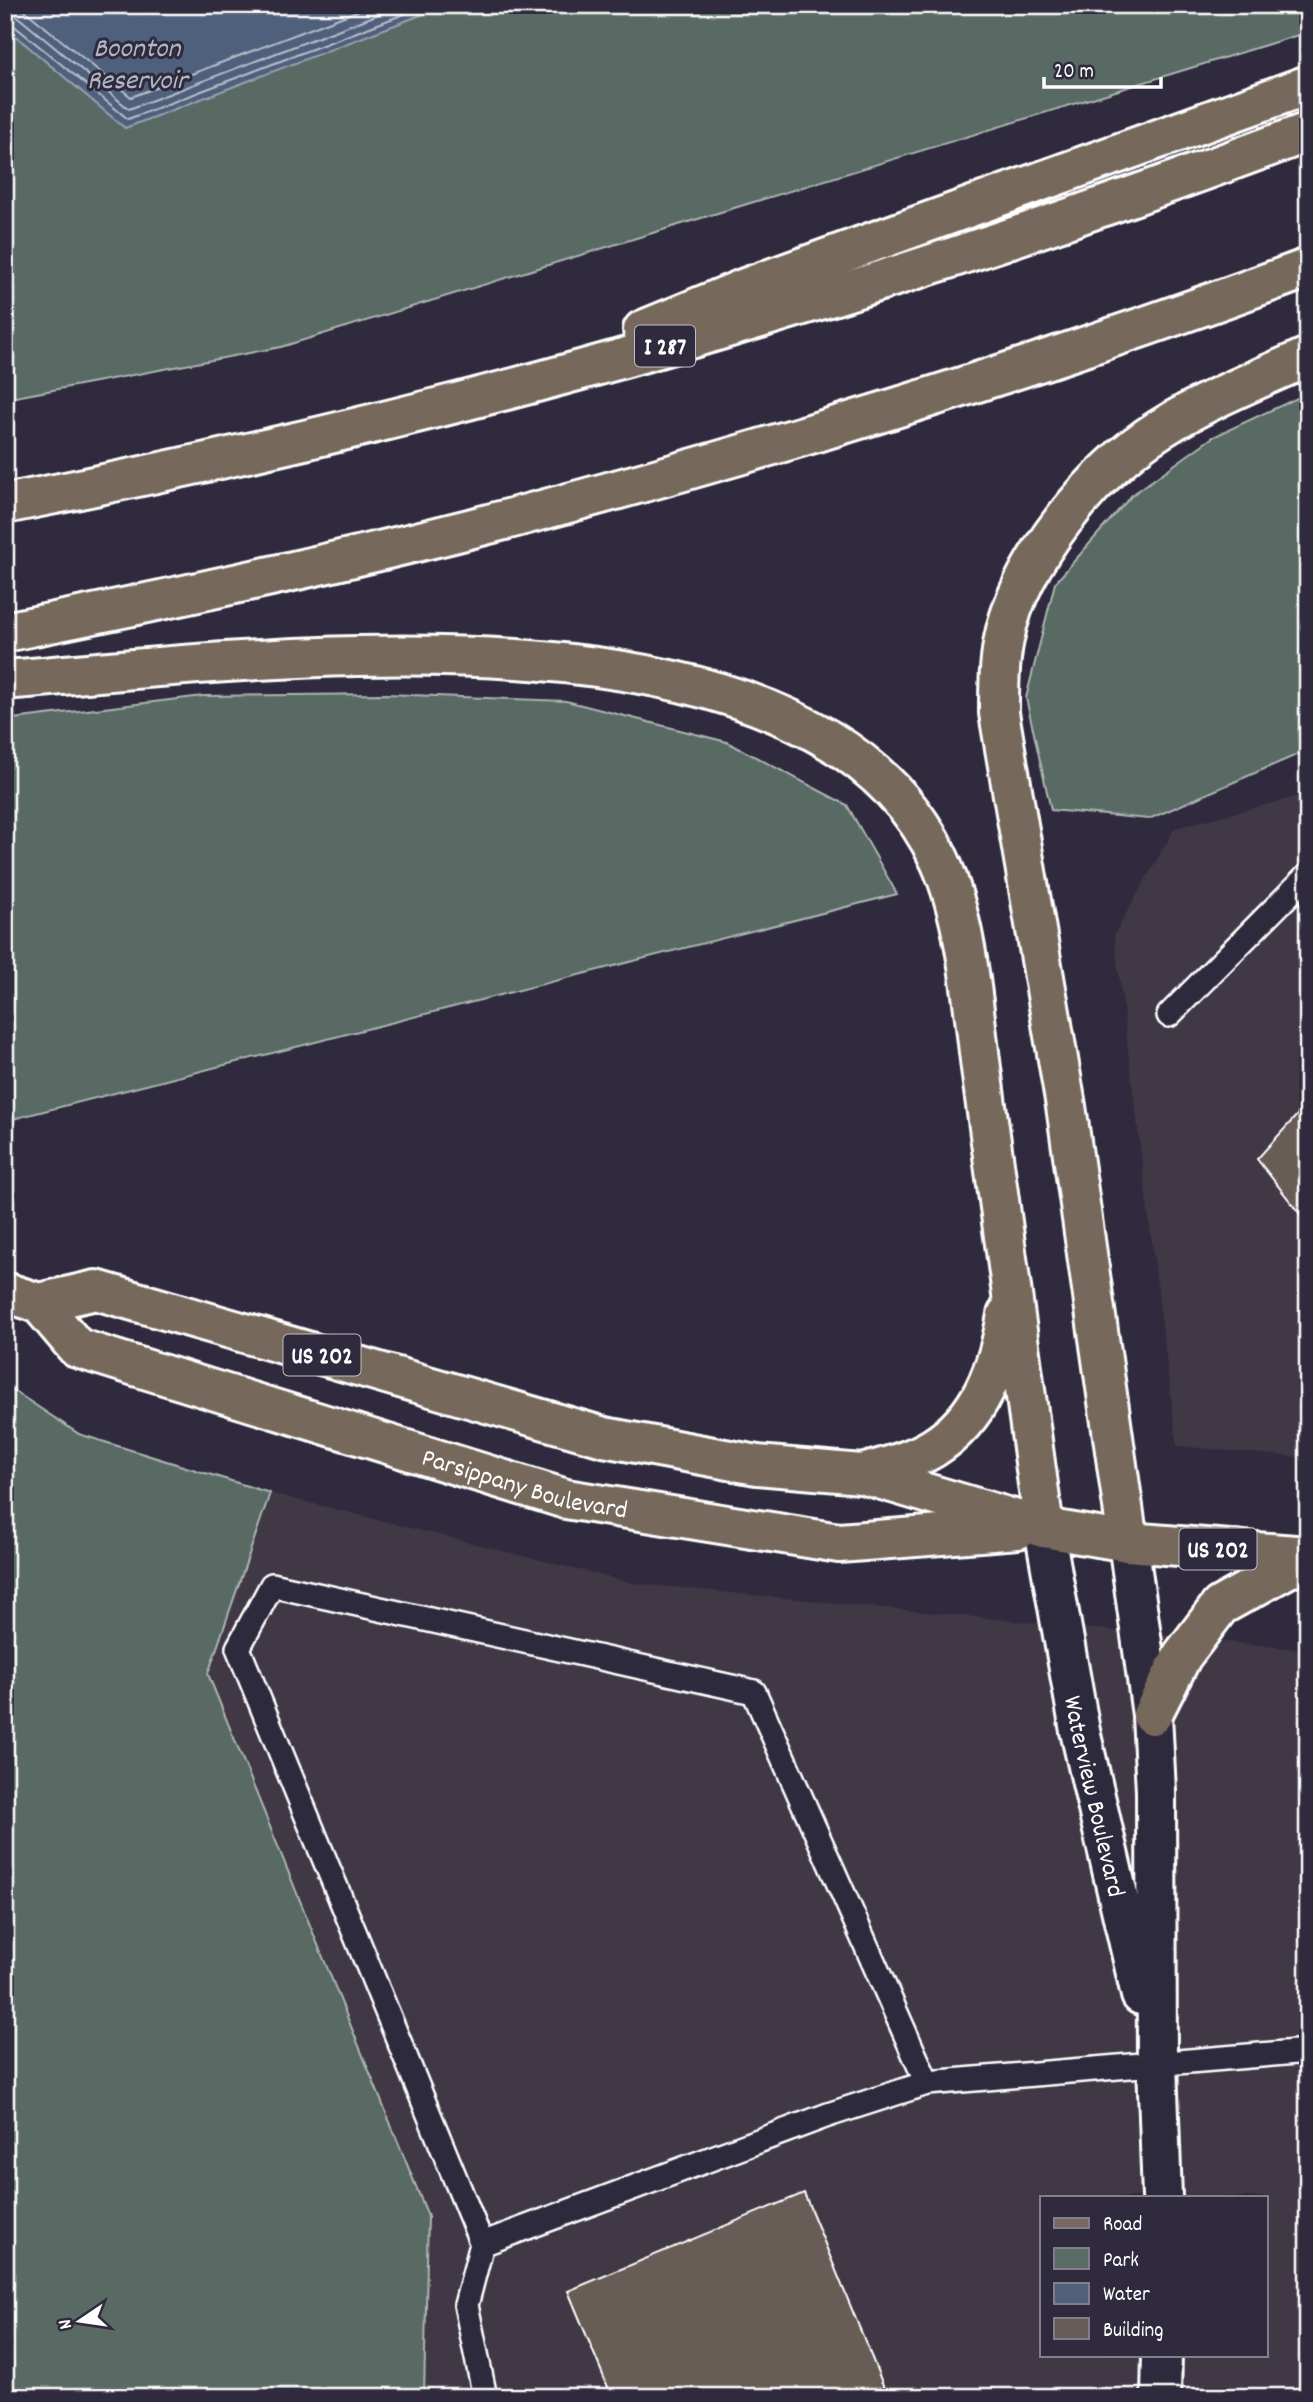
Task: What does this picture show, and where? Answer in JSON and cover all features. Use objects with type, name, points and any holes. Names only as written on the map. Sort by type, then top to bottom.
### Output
[{"type":"main road","points":[[482,396],[745,288],[1308,85]]},
{"type":"main road","name":"I 287","points":[[5,504],[305,440],[654,350],[828,298],[1169,184],[1308,132]]},
{"type":"main road","points":[[5,632],[334,562],[514,518],[689,470],[1035,364],[1308,268]]},
{"type":"main road","points":[[1128,1542],[1066,1106],[999,713],[1000,661],[1004,636],[1018,598],[1058,526],[1089,488],[1121,457],[1157,431],[1198,407],[1308,357]]},
{"type":"main road","points":[[5,680],[222,663],[361,656],[482,657],[590,665],[694,685],[743,699],[828,739],[864,765],[895,793],[920,825],[940,859],[953,893],[962,936],[1044,1528]]},
{"type":"main road","points":[[862,1474],[932,1448],[960,1428],[978,1404],[994,1372],[1012,1289]]},
{"type":"main road","name":"Parsippany Boulevard","points":[[22,1298],[96,1290],[604,1437],[757,1465],[862,1474],[1044,1528],[1128,1542],[1308,1556]]},
{"type":"main road","name":"Parsippany Boulevard","points":[[22,1298],[76,1348],[566,1499],[839,1543],[1044,1528]]},
{"type":"main road","points":[[1152,1715],[1182,1656],[1220,1606],[1308,1556]]},
{"type":"street","name":"Waterview Boulevard","points":[[1044,1528],[1080,1731],[1157,2063]]},
{"type":"street","name":"Waterview Boulevard","points":[[1128,1542],[1152,1715],[1156,1805],[1157,2063],[1163,2196]]},
{"type":"street","points":[[1161,2397],[1162,2356]]},
{"type":"lane","points":[[1169,1015],[1308,875]]},
{"type":"lane","points":[[485,2397],[466,2305],[482,2244],[238,1648],[272,1585],[754,1692],[927,2083]]},
{"type":"lane","points":[[482,2244],[828,2115],[927,2083],[1308,2051]]},
{"type":"shaded area","points":[[1308,794],[1308,1458],[1177,1446],[1114,935],[1175,828]]},
{"type":"shaded area","points":[[270,1493],[632,1583],[1308,1650],[1308,2397],[424,2397],[428,2216],[208,1674]]},
{"type":"green space","points":[[447,5],[1308,5],[1308,32],[281,347],[5,399],[5,27],[125,127]]},
{"type":"green space","points":[[1308,393],[1308,750],[1149,819],[1051,810],[1026,698],[1055,583],[1132,495],[1213,437]]},
{"type":"green space","points":[[386,694],[566,701],[727,742],[847,805],[897,894],[5,1121],[5,720],[203,696]]},
{"type":"green space","points":[[5,1385],[79,1434],[270,1493],[208,1674],[428,2216],[424,2397],[5,2397]]},
{"type":"water","name":"Boonton Reservoir","points":[[5,5],[447,5],[125,128],[5,27]]},
{"type":"building","points":[[1308,1103],[1308,1224],[1257,1159]]},
{"type":"building","points":[[804,2193],[888,2397],[612,2397],[568,2291]]}]
